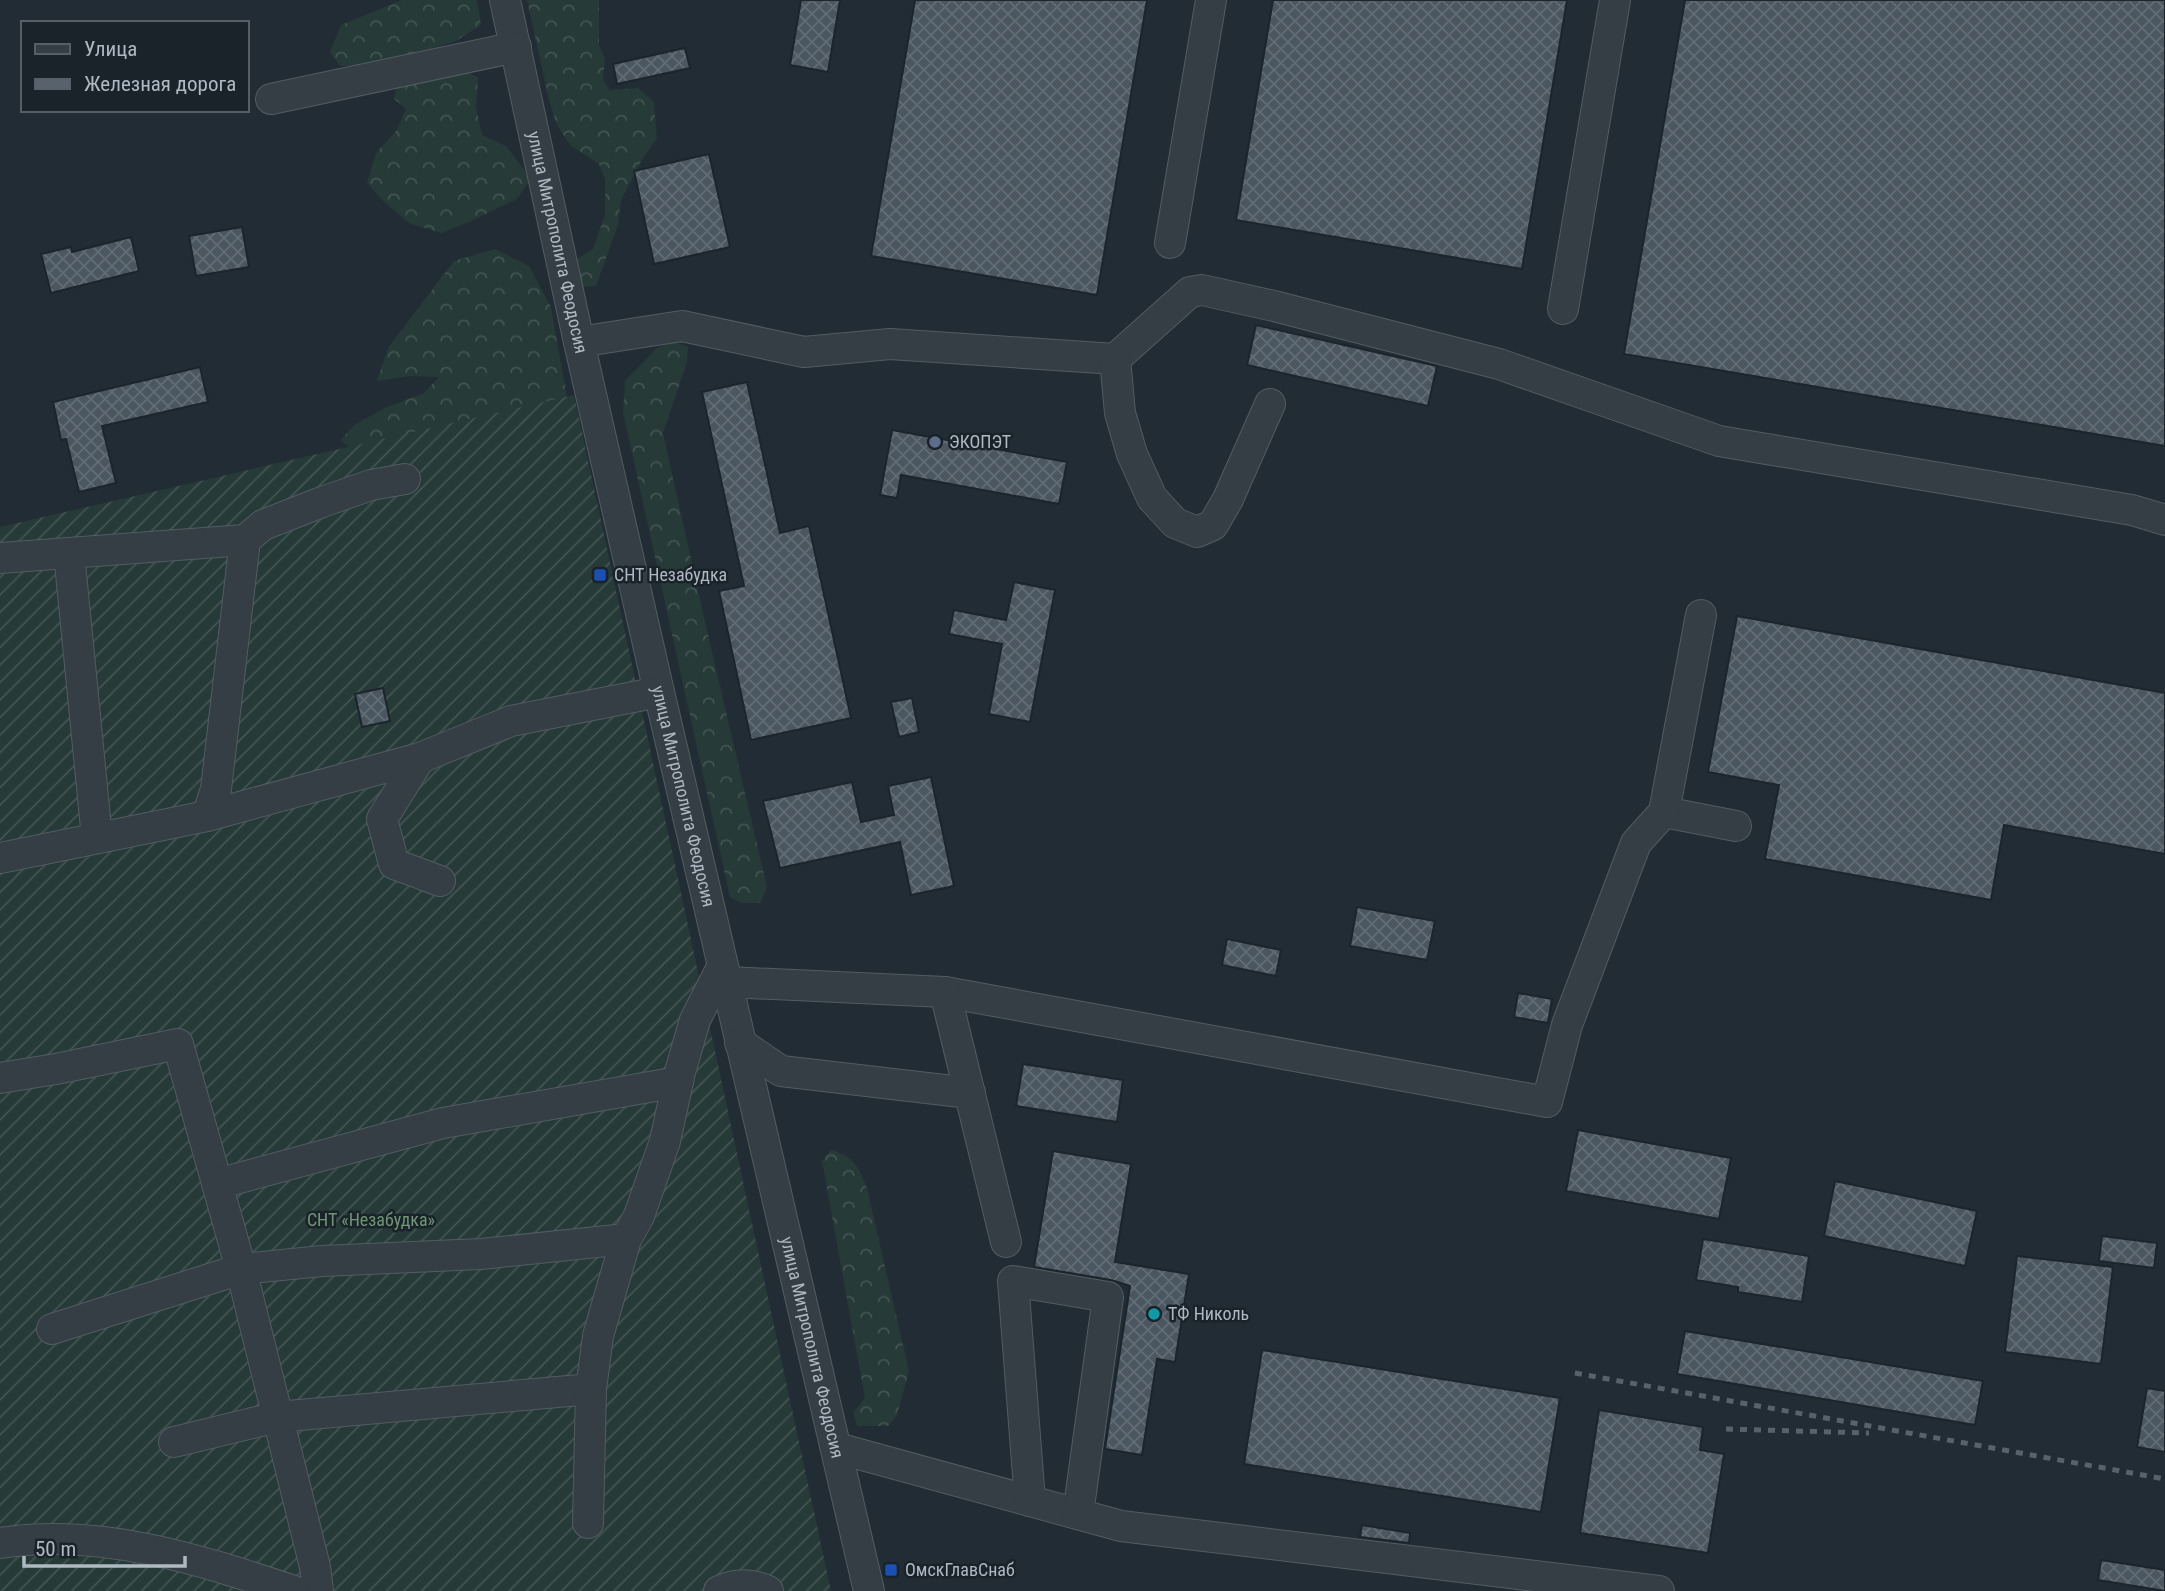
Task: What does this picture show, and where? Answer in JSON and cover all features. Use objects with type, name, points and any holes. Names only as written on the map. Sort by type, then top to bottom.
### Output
[{"type":"street","name":"улица Митрополита Феодосия","points":[[505,0],[659,692],[869,1591]]},
{"type":"street","points":[[1170,243],[1211,0]]},
{"type":"street","points":[[1563,309],[1615,0]]},
{"type":"street","points":[[271,99],[516,47]]},
{"type":"street","points":[[579,342],[682,326],[804,352],[890,344],[1115,359],[1189,292],[1202,290],[1499,364],[1719,441],[1793,451],[2132,510],[2165,520]]},
{"type":"street","points":[[1115,359],[1119,413],[1132,454],[1152,498],[1175,523],[1197,532],[1213,525],[1228,499],[1270,404]]},
{"type":"street","points":[[0,558],[245,540],[262,525],[322,502],[371,485],[405,479]]},
{"type":"street","points":[[207,816],[216,789],[245,540]]},
{"type":"street","points":[[69,553],[97,838]]},
{"type":"street","points":[[588,1523],[591,1389],[598,1336],[626,1239],[639,1216],[665,1141],[695,1020],[724,975],[945,992],[1547,1102],[1567,1025],[1636,843],[1664,813],[1701,615]]},
{"type":"street","points":[[0,858],[207,816],[420,758],[511,720],[659,692]]},
{"type":"street","points":[[420,758],[382,819],[394,864],[440,881]]},
{"type":"street","points":[[1664,813],[1737,826]]},
{"type":"street","points":[[945,992],[1006,1242]]},
{"type":"street","points":[[740,1043],[780,1070],[970,1093]]},
{"type":"street","points":[[0,1078],[178,1044],[240,1269],[315,1567],[318,1591]]},
{"type":"street","points":[[217,1184],[443,1123],[678,1082]]},
{"type":"street","points":[[52,1329],[240,1269],[322,1261],[481,1254],[626,1239]]},
{"type":"street","points":[[1030,1501],[1013,1281],[1108,1297],[1078,1514]]},
{"type":"street","points":[[174,1442],[277,1418],[591,1389]]},
{"type":"street","points":[[837,1448],[1121,1526],[1659,1591]]},
{"type":"street","points":[[0,1544],[30,1538],[106,1542],[156,1551],[234,1571],[294,1591]]},
{"type":"street","points":[[719,1591],[732,1585],[755,1585],[768,1591]]},
{"type":"green space","points":[[402,0],[477,0],[481,25],[456,41],[379,65],[340,66],[330,52],[341,25]]},
{"type":"green space","points":[[527,0],[599,0],[599,45],[605,59],[603,80],[610,90],[638,88],[654,102],[657,138],[621,200],[618,225],[596,286],[583,287],[574,279],[571,263],[593,249],[605,215],[605,179],[599,164],[570,145],[557,125]]},
{"type":"green space","points":[[453,68],[478,77],[476,107],[482,135],[506,146],[531,179],[517,199],[441,233],[409,223],[367,183],[376,153],[396,131],[406,109],[394,99],[397,86]]},
{"type":"green space","points":[[495,249],[529,266],[551,307],[574,438],[364,463],[341,440],[354,425],[387,407],[424,393],[439,377],[410,376],[377,381],[388,348],[454,261]]},
{"type":"green space","points":[[674,342],[688,347],[687,362],[663,433],[767,887],[760,903],[741,903],[730,897],[623,412],[625,381],[657,348]]},
{"type":"green space","name":"СНТ «Незабудка»","points":[[574,395],[831,1591],[0,1591],[0,527]]},
{"type":"green space","points":[[831,1150],[855,1163],[867,1188],[909,1371],[897,1415],[888,1426],[857,1426],[853,1412],[865,1398],[822,1161]]},
{"type":"building","points":[[801,0],[840,0],[828,72],[790,65]]},
{"type":"building","points":[[915,0],[1147,0],[1097,295],[871,256]]},
{"type":"building","points":[[1273,0],[1567,0],[1522,269],[1236,220]]},
{"type":"building","points":[[1685,0],[2165,0],[2165,446],[1624,354]]},
{"type":"building","points":[[685,48],[690,68],[617,84],[613,64]]},
{"type":"building","points":[[709,154],[730,247],[654,264],[634,171]]},
{"type":"building","points":[[242,227],[249,267],[196,276],[189,236]]},
{"type":"building","points":[[131,237],[139,271],[51,293],[41,254],[71,247],[72,252]]},
{"type":"building","points":[[1256,325],[1437,366],[1428,406],[1247,365]]},
{"type":"building","points":[[200,367],[208,402],[102,426],[116,483],[79,492],[66,439],[61,440],[53,402]]},
{"type":"building","points":[[747,382],[780,533],[809,526],[851,718],[751,740],[719,591],[744,586],[702,392]]},
{"type":"building","points":[[892,430],[1067,462],[1059,504],[901,475],[897,498],[880,495]]},
{"type":"building","points":[[1014,582],[1055,590],[1030,722],[989,714],[1002,644],[949,634],[954,610],[1006,620]]},
{"type":"building","points":[[1737,616],[2165,693],[2165,854],[2004,825],[1991,900],[1765,859],[1779,785],[1708,772]]},
{"type":"building","points":[[383,688],[390,721],[362,727],[355,694]]},
{"type":"building","points":[[912,698],[919,732],[899,737],[891,702]]},
{"type":"building","points":[[931,777],[954,886],[911,895],[900,842],[780,868],[763,801],[852,782],[861,822],[894,815],[888,786]]},
{"type":"building","points":[[1357,907],[1435,921],[1427,960],[1350,946]]},
{"type":"building","points":[[1227,939],[1281,950],[1276,976],[1222,965]]},
{"type":"building","points":[[1518,993],[1552,999],[1548,1023],[1514,1017]]},
{"type":"building","points":[[1023,1064],[1123,1080],[1117,1122],[1016,1106]]},
{"type":"building","points":[[1578,1130],[1731,1158],[1719,1219],[1566,1191]]},
{"type":"building","points":[[1053,1151],[1131,1164],[1115,1262],[1189,1274],[1175,1362],[1157,1359],[1142,1455],[1105,1449],[1130,1286],[1111,1280],[1034,1267]]},
{"type":"building","points":[[1835,1181],[1977,1211],[1965,1266],[1824,1236]]},
{"type":"building","points":[[2102,1236],[2157,1243],[2154,1268],[2099,1261]]},
{"type":"building","points":[[1703,1239],[1809,1256],[1802,1302],[1738,1292],[1738,1287],[1696,1280]]},
{"type":"building","points":[[2017,1256],[2113,1267],[2101,1364],[2005,1352]]},
{"type":"building","points":[[1685,1331],[1983,1381],[1975,1425],[1677,1374]]},
{"type":"building","points":[[1262,1350],[1560,1398],[1541,1512],[1244,1464]]},
{"type":"building","points":[[2147,1388],[2165,1391],[2165,1452],[2137,1447]]},
{"type":"building","points":[[1599,1410],[1703,1427],[1700,1450],[1724,1454],[1708,1553],[1580,1533]]},
{"type":"building","points":[[1362,1525],[1410,1533],[1409,1543],[1360,1537]]},
{"type":"building","points":[[2101,1560],[2165,1570],[2165,1591],[2098,1580]]},
{"type":"railway","points":[[1575,1373],[2165,1479]]},
{"type":"railway","points":[[1726,1429],[1869,1433]]},
{"type":"place","name":"ЭКОПЭТ","points":[[935,442]]},
{"type":"place","name":"СНТ Незабудка","points":[[600,575]]},
{"type":"place","name":"ТФ Николь","points":[[1154,1314]]},
{"type":"place","name":"ОмскГлавСнаб","points":[[891,1570]]}]
